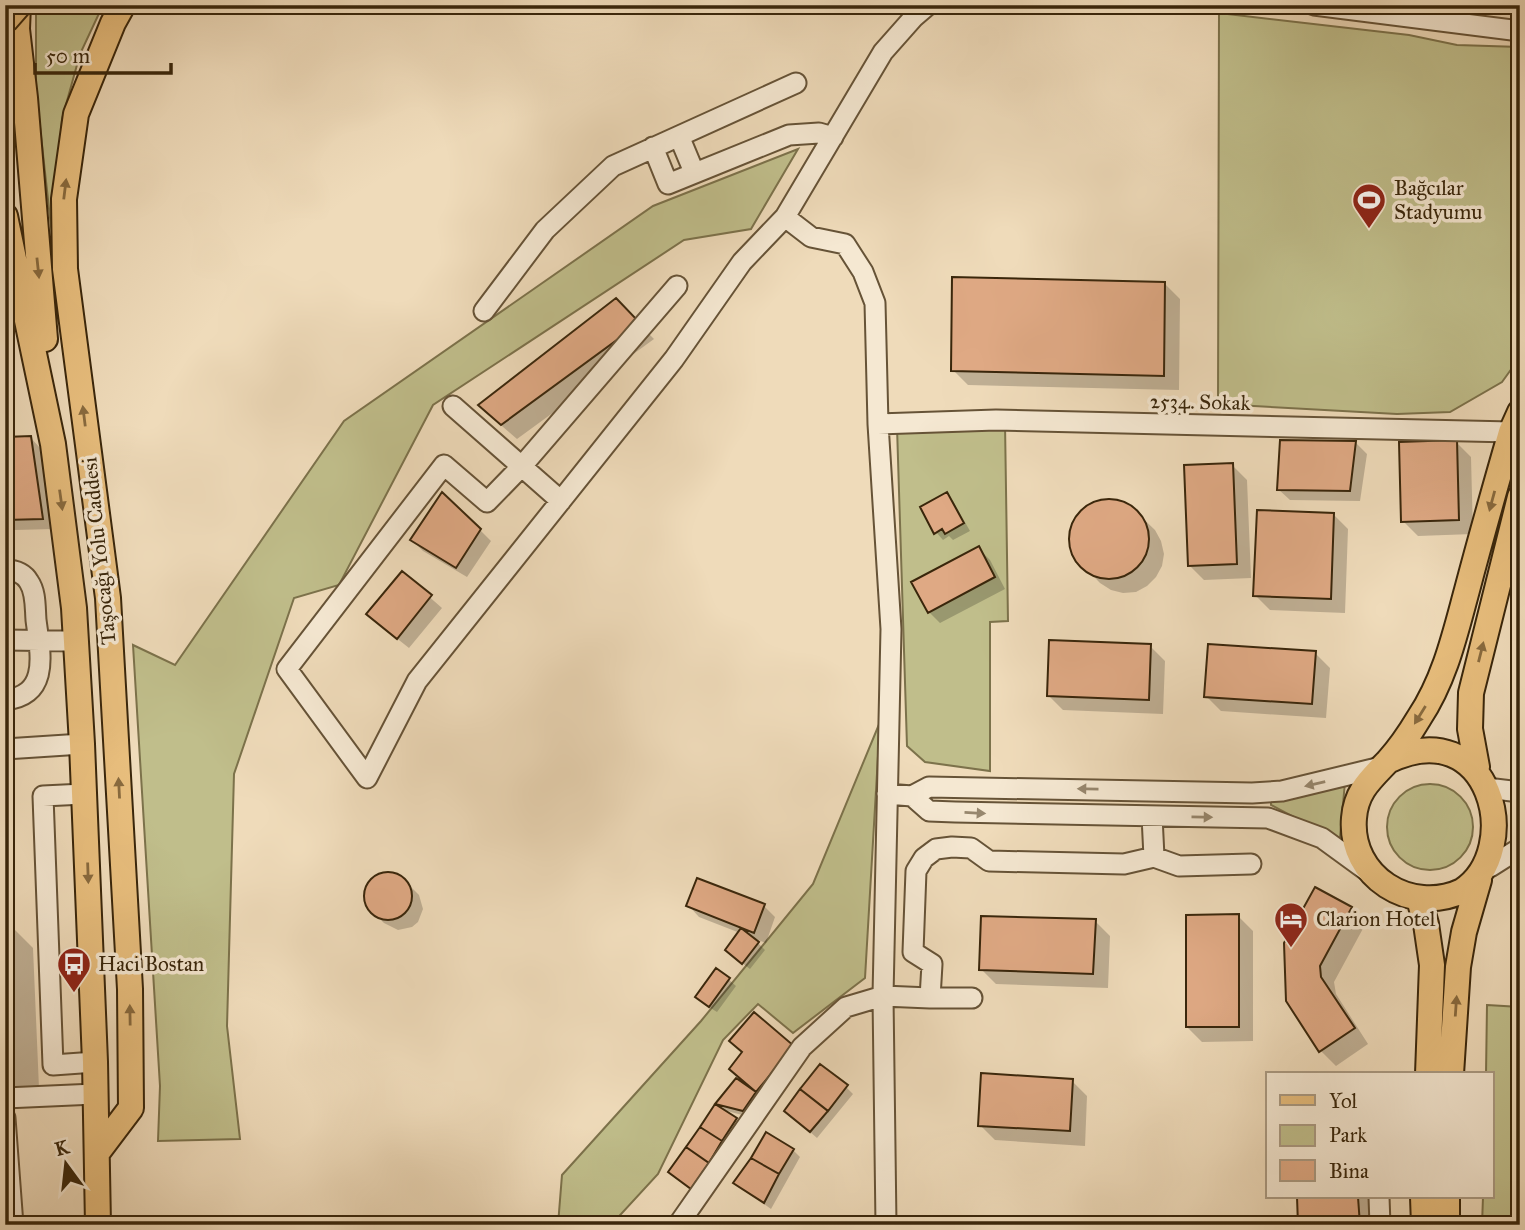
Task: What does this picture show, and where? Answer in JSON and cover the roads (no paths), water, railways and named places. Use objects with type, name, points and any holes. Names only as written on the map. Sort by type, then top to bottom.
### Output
[{"type":"main road","points":[[5,21],[19,5]]},
{"type":"main road","points":[[19,5],[17,29],[53,444]]},
{"type":"main road","name":"Taşocağı Yolu Caddesi","points":[[97,1153],[131,1108],[130,989],[108,598],[65,269],[64,199],[76,114],[122,5]]},
{"type":"main road","name":"Taşocağı Yolu Caddesi","points":[[5,216],[53,444],[65,527],[76,641],[95,1062],[98,1225]]},
{"type":"main road","points":[[1485,873],[1466,889],[1435,899],[1419,898],[1390,889],[1378,880],[1364,862],[1355,841],[1354,818],[1359,796],[1371,776],[1384,764],[1421,716],[1443,675],[1517,426]]},
{"type":"main road","points":[[1477,767],[1471,729],[1471,693],[1520,497]]},
{"type":"main road","points":[[82,744],[99,739],[115,723]]},
{"type":"main road","points":[[1384,764],[1412,751],[1439,750],[1456,754],[1477,767],[1495,789],[1502,807],[1504,827],[1501,846],[1485,873],[1464,932],[1458,967],[1451,1072]]},
{"type":"main road","points":[[1419,898],[1433,965],[1428,1072]]},
{"type":"main road","points":[[95,1062],[131,1062]]},
{"type":"main road","points":[[1423,1198],[1424,1225]]},
{"type":"main road","points":[[1447,1198],[1447,1225]]},
{"type":"street","points":[[677,286],[522,466],[487,502],[444,465],[287,668],[367,778],[417,681],[674,359],[742,262],[785,217],[883,52],[928,5]]},
{"type":"street","points":[[1314,5],[1434,12],[1520,31]]},
{"type":"street","points":[[484,311],[545,230],[614,166],[796,83]]},
{"type":"street","points":[[653,147],[668,184],[789,135],[819,133],[833,136]]},
{"type":"street","points":[[678,136],[694,172]]},
{"type":"street","points":[[785,217],[811,237],[845,244],[863,272],[875,303],[878,424],[891,629],[883,996],[886,1225]]},
{"type":"street","points":[[453,406],[561,501]]},
{"type":"street","name":"2534. Sokak","points":[[878,424],[996,420],[1517,426]]},
{"type":"street","points":[[5,570],[19,572],[31,583],[34,590],[41,666],[35,684],[21,696],[5,700]]},
{"type":"street","points":[[5,640],[76,641]]},
{"type":"street","points":[[5,749],[82,744]]},
{"type":"street","points":[[887,794],[912,796],[929,787],[1252,793],[1282,791],[1384,764]]},
{"type":"street","points":[[1495,789],[1520,792]]},
{"type":"street","points":[[84,794],[43,796],[52,1065],[95,1062]]},
{"type":"street","points":[[912,796],[929,811],[1268,818],[1322,838],[1378,880]]},
{"type":"street","points":[[1152,816],[1154,857]]},
{"type":"street","points":[[930,998],[932,964],[914,952],[916,871],[930,852],[952,847],[971,849],[989,860],[1125,864],[1154,857],[1180,866],[1251,864]]},
{"type":"street","points":[[1485,873],[1520,848]]},
{"type":"street","points":[[678,1225],[802,1047],[846,1007],[883,996],[972,998]]},
{"type":"street","points":[[5,1098],[95,1094]]},
{"type":"street","points":[[5,1118],[13,1225]]},
{"type":"street","points":[[1378,1198],[1380,1225]]},
{"type":"place","name":"Bağcılar Stadyumu","points":[[1369,230]]},
{"type":"place","name":"Clarion Hotel","points":[[1291,949]]},
{"type":"place","name":"Haci Bostan","points":[[74,994]]}]
